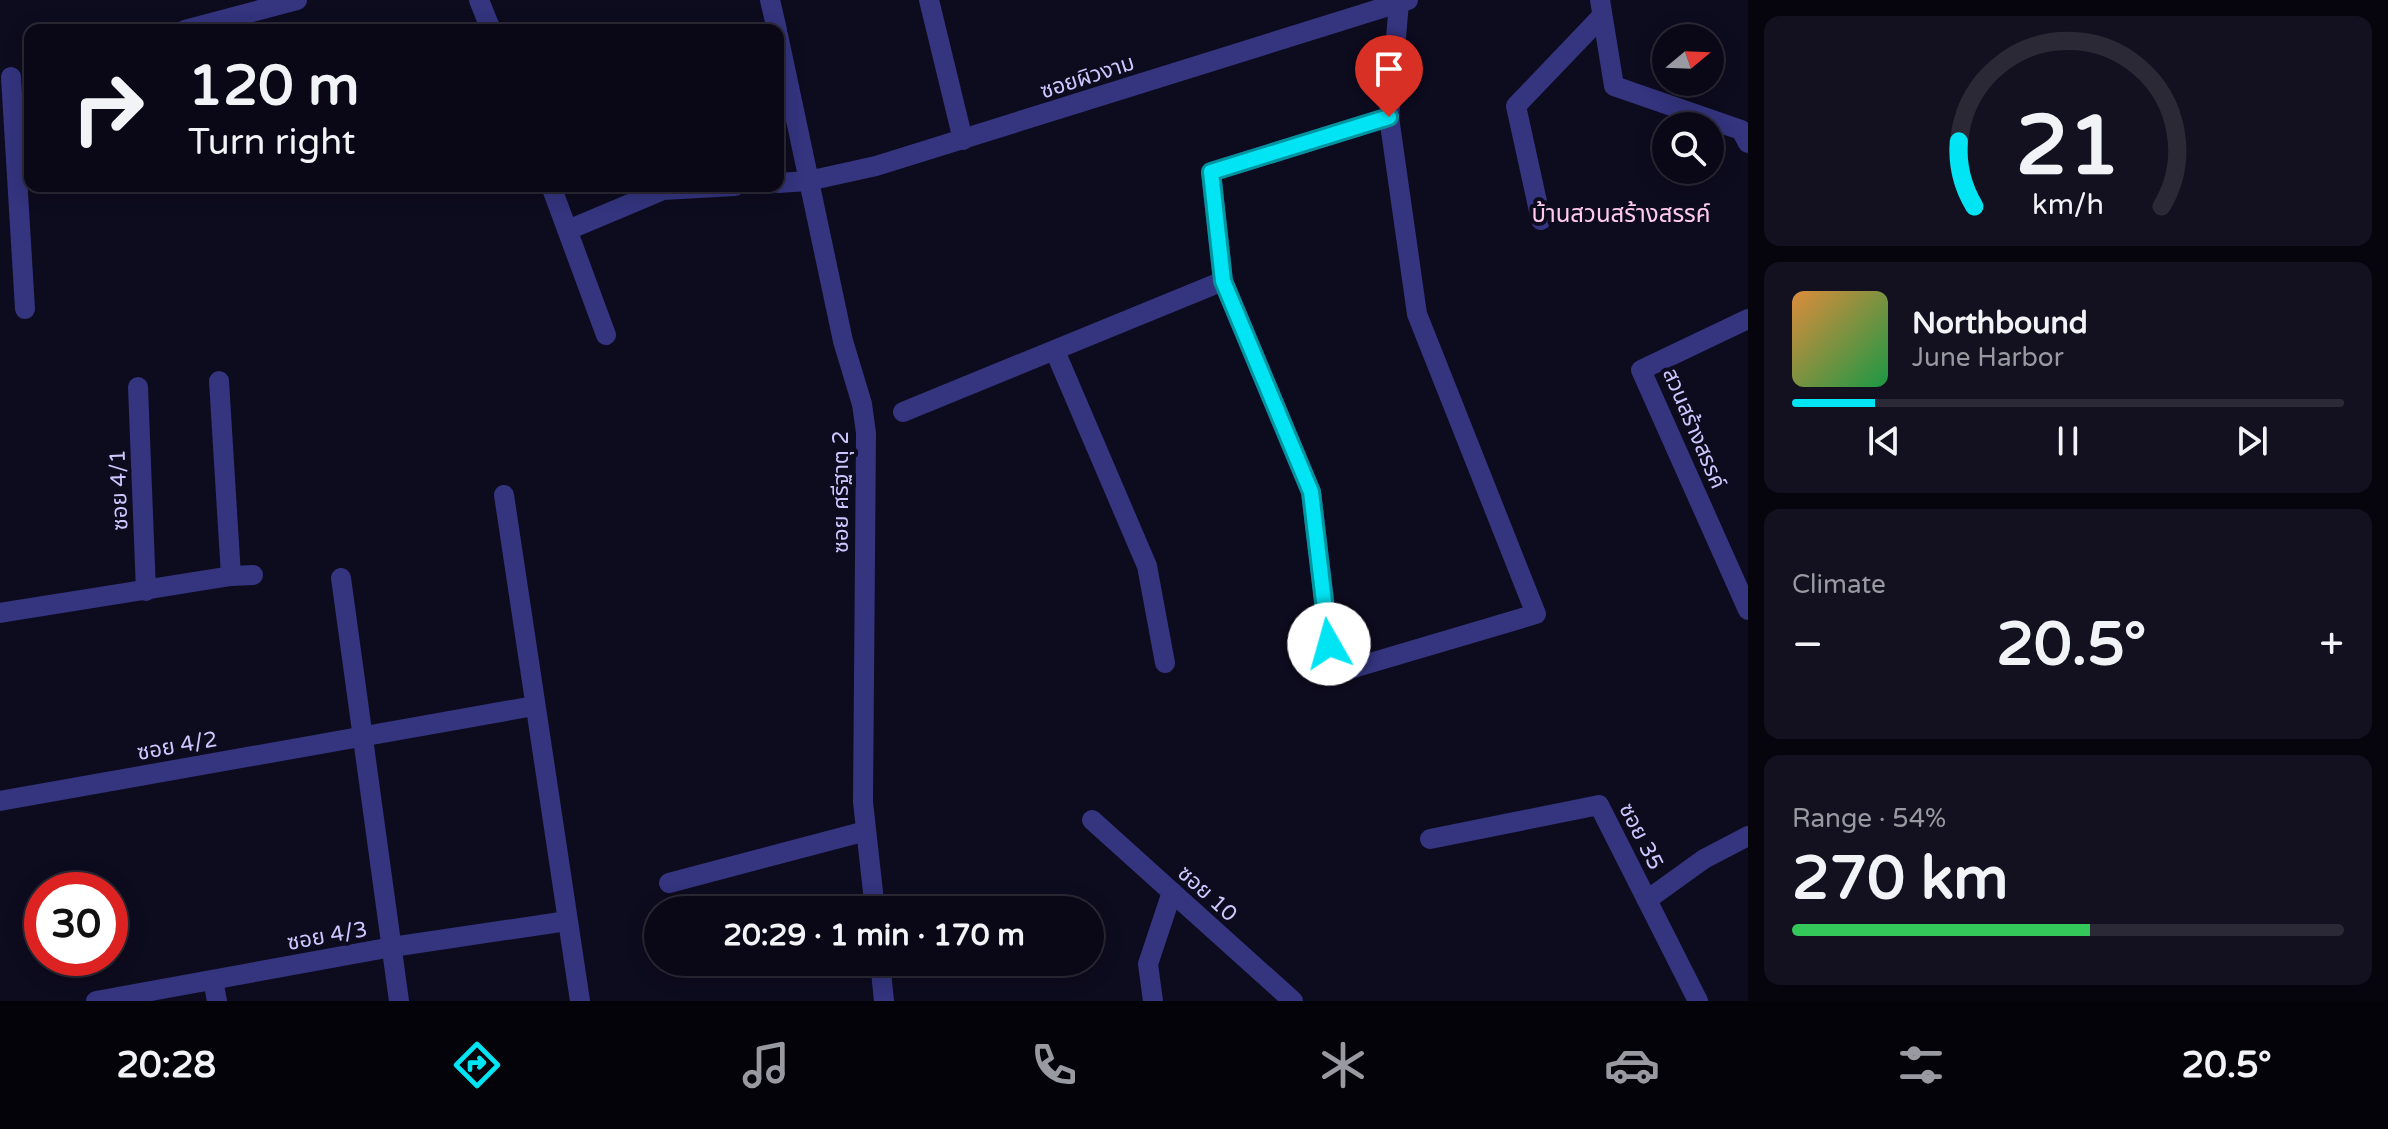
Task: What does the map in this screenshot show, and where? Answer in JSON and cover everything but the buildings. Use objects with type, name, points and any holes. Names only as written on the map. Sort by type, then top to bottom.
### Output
[{"type":"street","points":[[207,24],[297,0]]},
{"type":"street","points":[[479,0],[489,24]]},
{"type":"street","name":"ซอย ศรีฐาตุ 2","points":[[770,0],[776,24]]},
{"type":"street","points":[[929,0],[963,140]]},
{"type":"street","points":[[1389,117],[1211,172],[1223,281],[1311,492],[1333,674],[1536,614],[1417,314],[1389,117],[1403,1]]},
{"type":"street","name":"ซอยผิวงาม","points":[[784,183],[808,181],[876,166],[1403,1]]},
{"type":"street","points":[[1601,8],[1614,86],[1741,130],[1748,143]]},
{"type":"street","points":[[1541,220],[1516,106],[1601,8]]},
{"type":"street","name":"ซอย ศรีฐาตุ 2","points":[[784,62],[843,341],[862,404],[866,433],[863,802],[873,896]]},
{"type":"street","points":[[14,76],[25,309]]},
{"type":"street","points":[[553,192],[606,335]]},
{"type":"street","points":[[568,230],[658,192]]},
{"type":"street","points":[[903,412],[1223,281]]},
{"type":"street","name":"สวนสร้างสรรค์","points":[[1748,319],[1641,370],[1748,610]]},
{"type":"street","points":[[1055,351],[1147,566],[1165,663]]},
{"type":"street","points":[[219,381],[231,576]]},
{"type":"street","name":"ซอย 4/1","points":[[138,387],[146,591]]},
{"type":"street","points":[[504,495],[580,1001]]},
{"type":"street","points":[[0,613],[253,575]]},
{"type":"street","points":[[341,578],[399,1001]]},
{"type":"street","name":"ซอย 4/2","points":[[0,801],[534,706]]},
{"type":"street","name":"ซอย 35","points":[[1430,839],[1599,805],[1698,1001]]},
{"type":"street","name":"ซอย 10","points":[[1092,820],[1293,1001]]},
{"type":"street","points":[[669,883],[866,831]]},
{"type":"street","points":[[1647,900],[1704,859],[1748,836]]},
{"type":"street","points":[[1153,1001],[1148,964],[1172,892]]},
{"type":"street","name":"ซอย 4/3","points":[[96,1001],[392,947],[567,921]]},
{"type":"street","points":[[881,976],[884,1001]]},
{"type":"street","points":[[213,980],[217,1001]]},
{"type":"district","name":"บ้านสวนสร้างสรรค์","points":[[1621,214]]},
{"type":"route","points":[[1329,644],[1311,492],[1223,281],[1211,172],[1389,117]]}]
